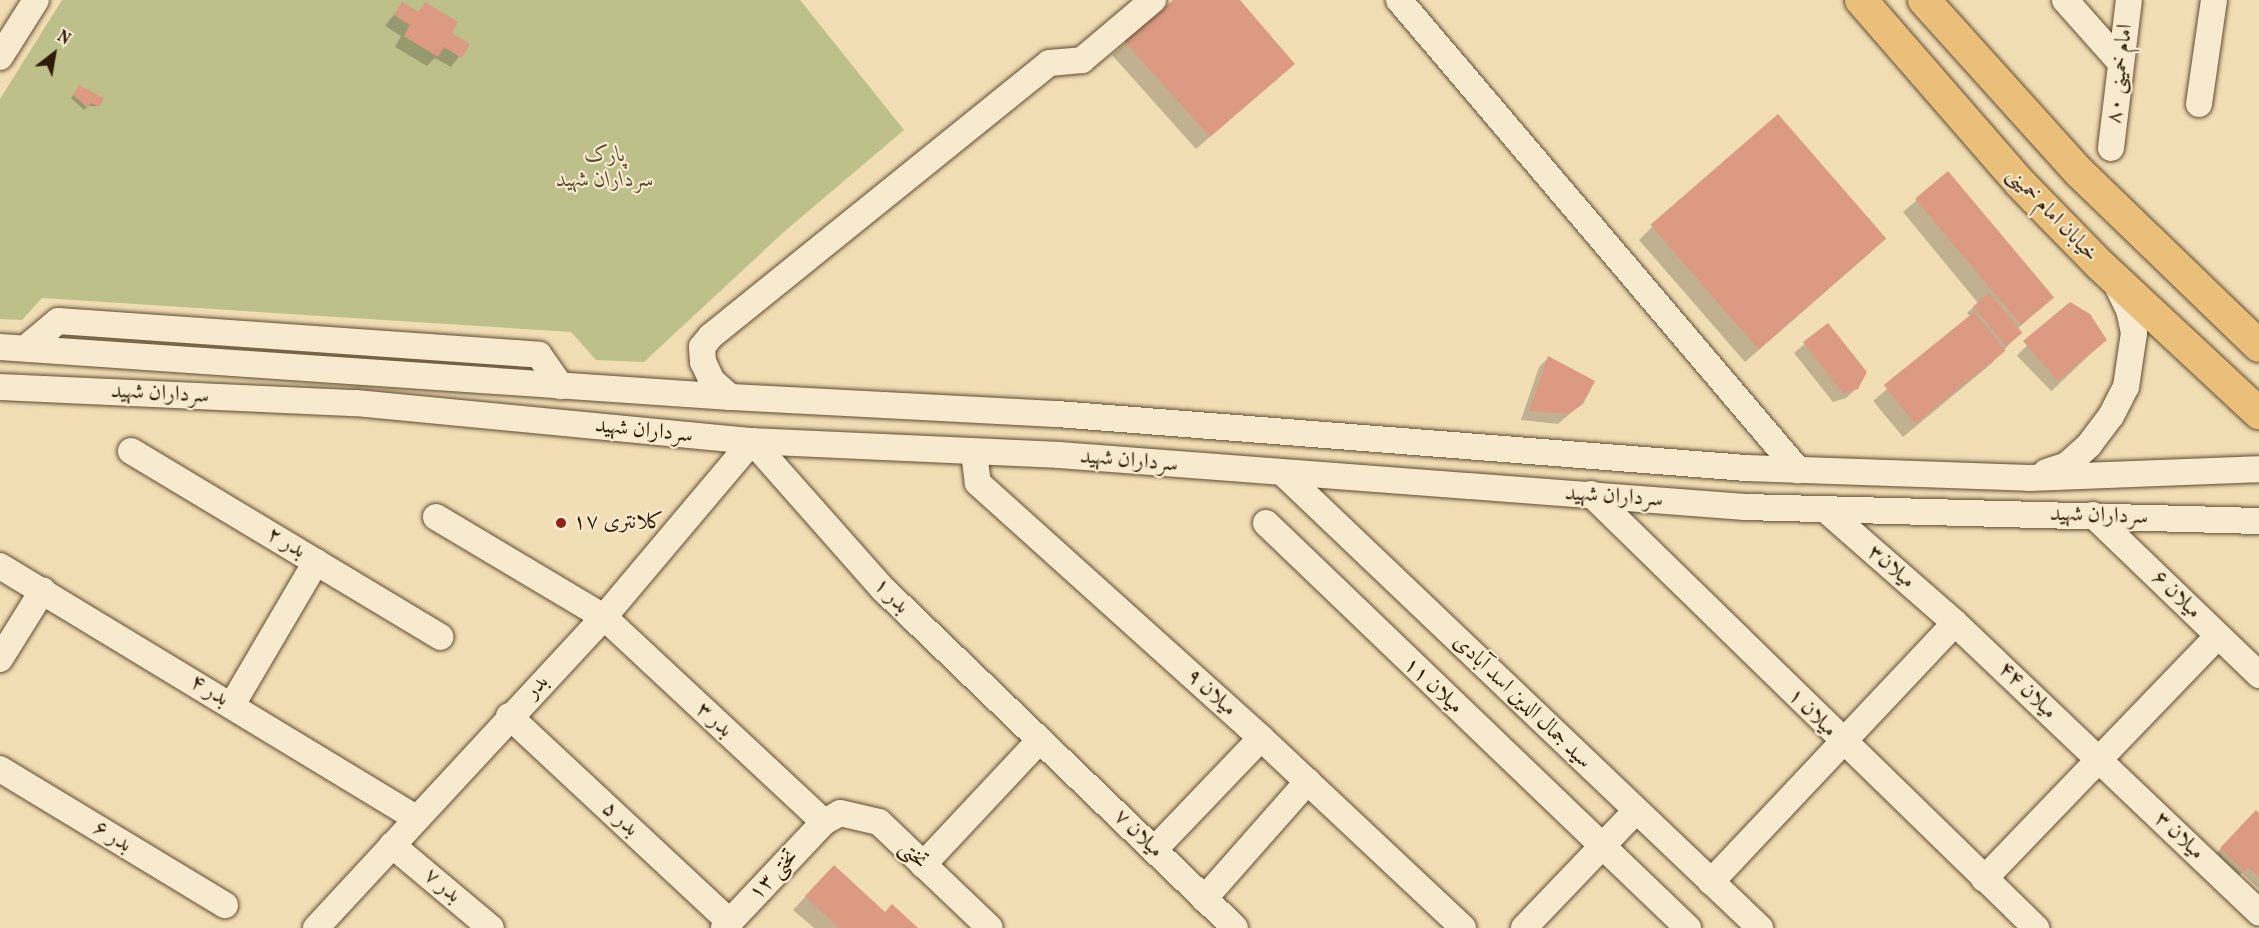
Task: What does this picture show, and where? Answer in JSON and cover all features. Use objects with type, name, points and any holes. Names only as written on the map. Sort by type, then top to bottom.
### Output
[{"type":"main road","name":"خیابان امام خمینی","points":[[1862,0],[2020,183],[2100,264],[2259,413]]},
{"type":"main road","points":[[1924,0],[2079,172],[2259,346]]},
{"type":"street","points":[[0,57],[36,0]]},
{"type":"street","points":[[730,397],[712,381],[703,362],[702,347],[711,336],[1050,63],[1083,60],[1153,0]]},
{"type":"street","points":[[1399,0],[1798,470]]},
{"type":"street","points":[[2065,0],[2121,63]]},
{"type":"street","name":"امام خمینی ۸۰","points":[[2111,148],[2129,0]]},
{"type":"street","points":[[2199,104],[2214,0]]},
{"type":"street","points":[[2029,477],[2067,465],[2111,416],[2126,387],[2134,333],[2121,290],[2100,264]]},
{"type":"street","name":"سرداران شهید","points":[[0,347],[730,397],[1057,414],[1746,468],[2029,477],[2259,469]]},
{"type":"street","name":"سرداران شهید","points":[[0,387],[356,403],[752,441],[1059,455],[1284,474],[1591,494],[1745,507],[2259,521]]},
{"type":"street","points":[[1057,414],[1059,455]]},
{"type":"street","name":"بدر","points":[[316,928],[509,716],[604,617],[752,441]]},
{"type":"street","name":"بدر ۱","points":[[752,441],[884,590],[1040,740]]},
{"type":"street","name":"بدر ۲","points":[[131,451],[440,637]]},
{"type":"street","name":"میلان ۹","points":[[974,452],[978,483],[1308,781],[1463,928]]},
{"type":"street","points":[[1745,507],[1746,468]]},
{"type":"street","name":"سید جمال الدین اسد آبادی","points":[[1284,474],[1760,928]]},
{"type":"street","name":"میلان ۱","points":[[1591,494],[1842,743],[2036,928]]},
{"type":"street","name":"میلان۳","points":[[1826,510],[1955,623]]},
{"type":"street","name":"میلان ۶","points":[[2093,515],[2259,675]]},
{"type":"street","name":"بدر ۳","points":[[436,517],[604,617],[824,822]]},
{"type":"street","name":"میلان ۱۱","points":[[1266,523],[1688,928]]},
{"type":"street","points":[[232,705],[316,562]]},
{"type":"street","name":"بدر ۴","points":[[0,566],[416,818]]},
{"type":"street","points":[[0,659],[43,590]]},
{"type":"street","points":[[1711,882],[1955,623]]},
{"type":"street","name":"میلان ۴۴","points":[[1955,623],[2099,760]]},
{"type":"street","points":[[1984,879],[2218,636]]},
{"type":"street","name":"بدر ۵","points":[[509,716],[727,925]]},
{"type":"street","points":[[1154,850],[1261,738]]},
{"type":"street","points":[[923,865],[1040,740]]},
{"type":"street","name":"میلان ۷","points":[[1040,740],[1235,928]]},
{"type":"street","name":"میلان ۳","points":[[2099,760],[2259,913]]},
{"type":"street","name":"بدر ۶","points":[[0,769],[225,905]]},
{"type":"street","points":[[1204,899],[1308,781]]},
{"type":"street","points":[[1524,928],[1636,811]]},
{"type":"street","name":"تختی","points":[[824,822],[840,813],[879,822],[990,928]]},
{"type":"street","name":"تختی ۱۳","points":[[727,925],[824,822]]},
{"type":"street","name":"بدر ۷","points":[[392,845],[491,928]]},
{"type":"green space","name":"پارک سرداران شهید","points":[[62,0],[800,0],[904,130],[785,231],[644,362],[596,360],[571,332],[42,298],[22,320],[0,319],[0,99]]},
{"type":"building","points":[[1173,0],[1240,0],[1295,64],[1210,137],[1124,41]]},
{"type":"building","points":[[402,2],[419,12],[425,2],[458,22],[452,33],[470,44],[462,58],[444,47],[438,57],[404,36],[410,25],[394,15]]},
{"type":"building","points":[[79,85],[104,98],[99,107],[91,103],[88,108],[73,95]]},
{"type":"building","points":[[1778,114],[1886,239],[1759,349],[1650,225]]},
{"type":"building","points":[[1948,171],[2054,297],[2021,325],[1915,199]]},
{"type":"building","points":[[1989,293],[2022,333],[2006,346],[1973,306]]},
{"type":"building","points":[[2070,302],[2090,314],[2107,340],[2058,381],[2023,341]]},
{"type":"building","points":[[1974,312],[2005,351],[1915,424],[1884,385]]},
{"type":"building","points":[[1828,323],[1867,372],[1858,389],[1843,393],[1803,342]]},
{"type":"building","points":[[1548,356],[1595,381],[1583,404],[1569,414],[1529,411]]},
{"type":"building","points":[[2256,810],[2259,813],[2259,877],[2249,868],[2245,872],[2220,848]]},
{"type":"building","points":[[834,865],[885,912],[892,904],[918,928],[839,928],[805,896]]},
{"type":"place","name":"کلانتری ۱۷","points":[[561,523]]}]
